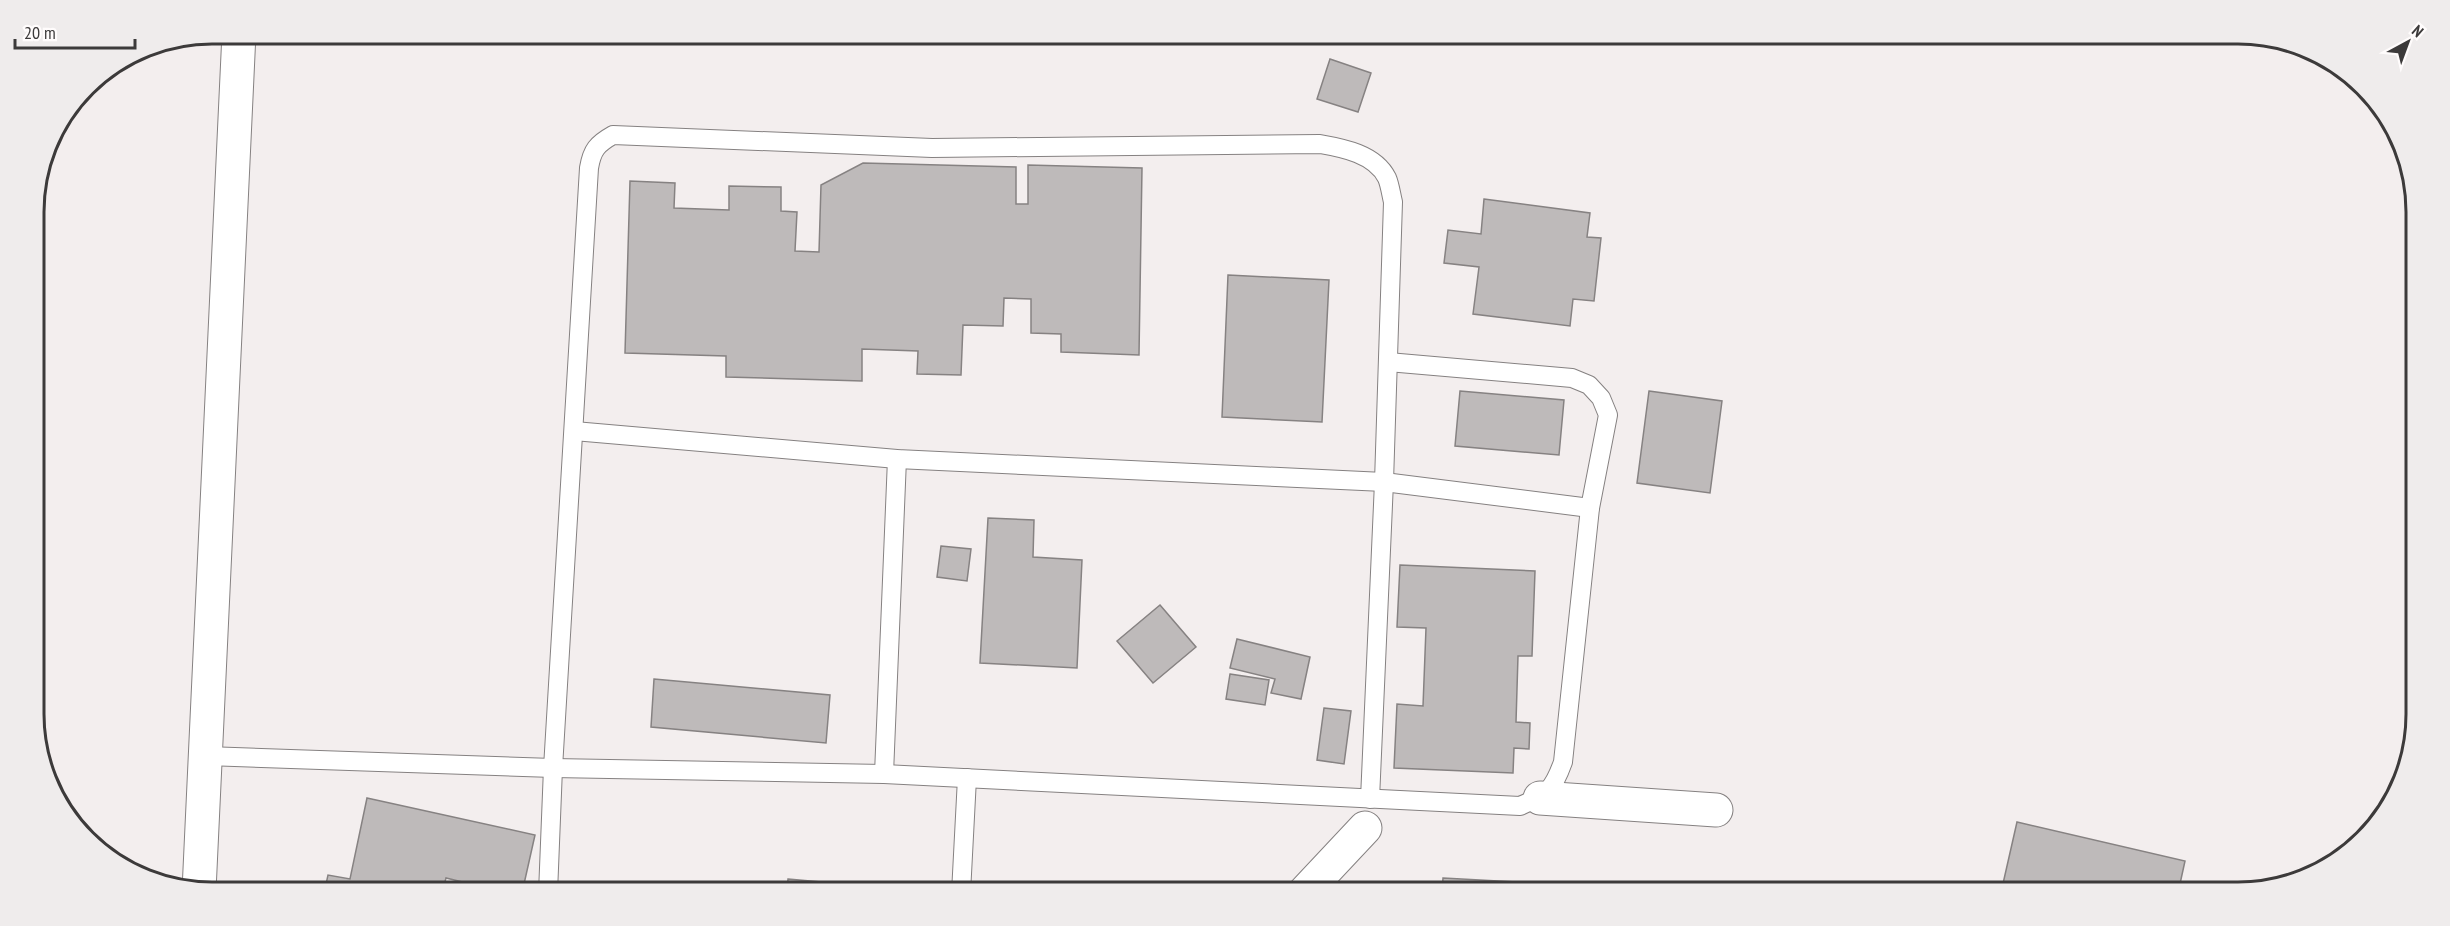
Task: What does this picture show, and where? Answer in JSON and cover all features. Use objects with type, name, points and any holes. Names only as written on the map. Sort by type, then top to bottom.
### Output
[{"type":"street","points":[[200,882],[238,44]]},
{"type":"street","points":[[1540,798],[1716,810]]},
{"type":"street","points":[[1313,882],[1367,814]]},
{"type":"lane","points":[[548,882],[553,768],[589,168],[592,153],[599,143],[613,135],[932,148],[1320,144],[1359,154],[1376,164],[1387,178],[1393,202],[1384,482],[1367,814]]},
{"type":"lane","points":[[206,756],[553,768],[885,774],[967,778],[1367,814],[1520,806],[1540,798],[1555,785],[1563,762],[1590,508],[1608,415],[1601,398],[1589,385],[1572,378],[1388,362]]},
{"type":"lane","points":[[574,431],[897,459],[1384,482],[1590,508]]},
{"type":"lane","points":[[885,774],[897,459]]},
{"type":"lane","points":[[962,882],[967,778]]},
{"type":"building","points":[[1330,59],[1371,73],[1358,112],[1317,99]]},
{"type":"building","points":[[863,163],[1016,167],[1016,204],[1028,204],[1028,165],[1142,168],[1139,355],[1061,352],[1061,334],[1031,333],[1031,299],[1004,298],[1003,326],[963,325],[961,375],[917,374],[918,351],[862,349],[862,381],[726,377],[726,356],[625,353],[630,181],[675,183],[674,208],[729,210],[729,186],[781,187],[781,211],[797,212],[795,251],[819,252],[821,185]]},
{"type":"building","points":[[1484,199],[1590,213],[1587,237],[1601,238],[1594,301],[1573,299],[1570,326],[1473,314],[1479,267],[1444,263],[1448,230],[1481,234]]},
{"type":"building","points":[[1228,275],[1329,280],[1322,422],[1222,417]]},
{"type":"building","points":[[1460,391],[1564,400],[1559,455],[1455,446]]},
{"type":"building","points":[[1649,391],[1722,401],[1710,493],[1637,483]]},
{"type":"building","points":[[988,518],[1034,520],[1033,557],[1082,560],[1077,668],[980,663]]},
{"type":"building","points":[[941,546],[971,549],[967,581],[937,577]]},
{"type":"building","points":[[1400,565],[1535,571],[1532,656],[1518,656],[1516,722],[1530,723],[1529,749],[1514,748],[1513,773],[1394,768],[1397,704],[1423,706],[1426,628],[1397,627]]},
{"type":"building","points":[[1160,605],[1196,647],[1153,683],[1117,641]]},
{"type":"building","points":[[1237,639],[1310,657],[1301,699],[1271,693],[1275,679],[1230,668]]},
{"type":"building","points":[[1230,674],[1269,680],[1265,705],[1226,699]]},
{"type":"building","points":[[654,679],[830,695],[826,743],[651,727]]},
{"type":"building","points":[[1324,708],[1351,711],[1344,764],[1317,760]]},
{"type":"building","points":[[367,798],[535,835],[524,882],[462,882],[446,878],[445,882],[326,882],[328,875],[350,879]]},
{"type":"building","points":[[2017,822],[2185,861],[2180,882],[2003,882]]},
{"type":"building","points":[[1443,878],[1515,882],[1443,882]]},
{"type":"building","points":[[788,879],[821,882],[788,882]]}]
